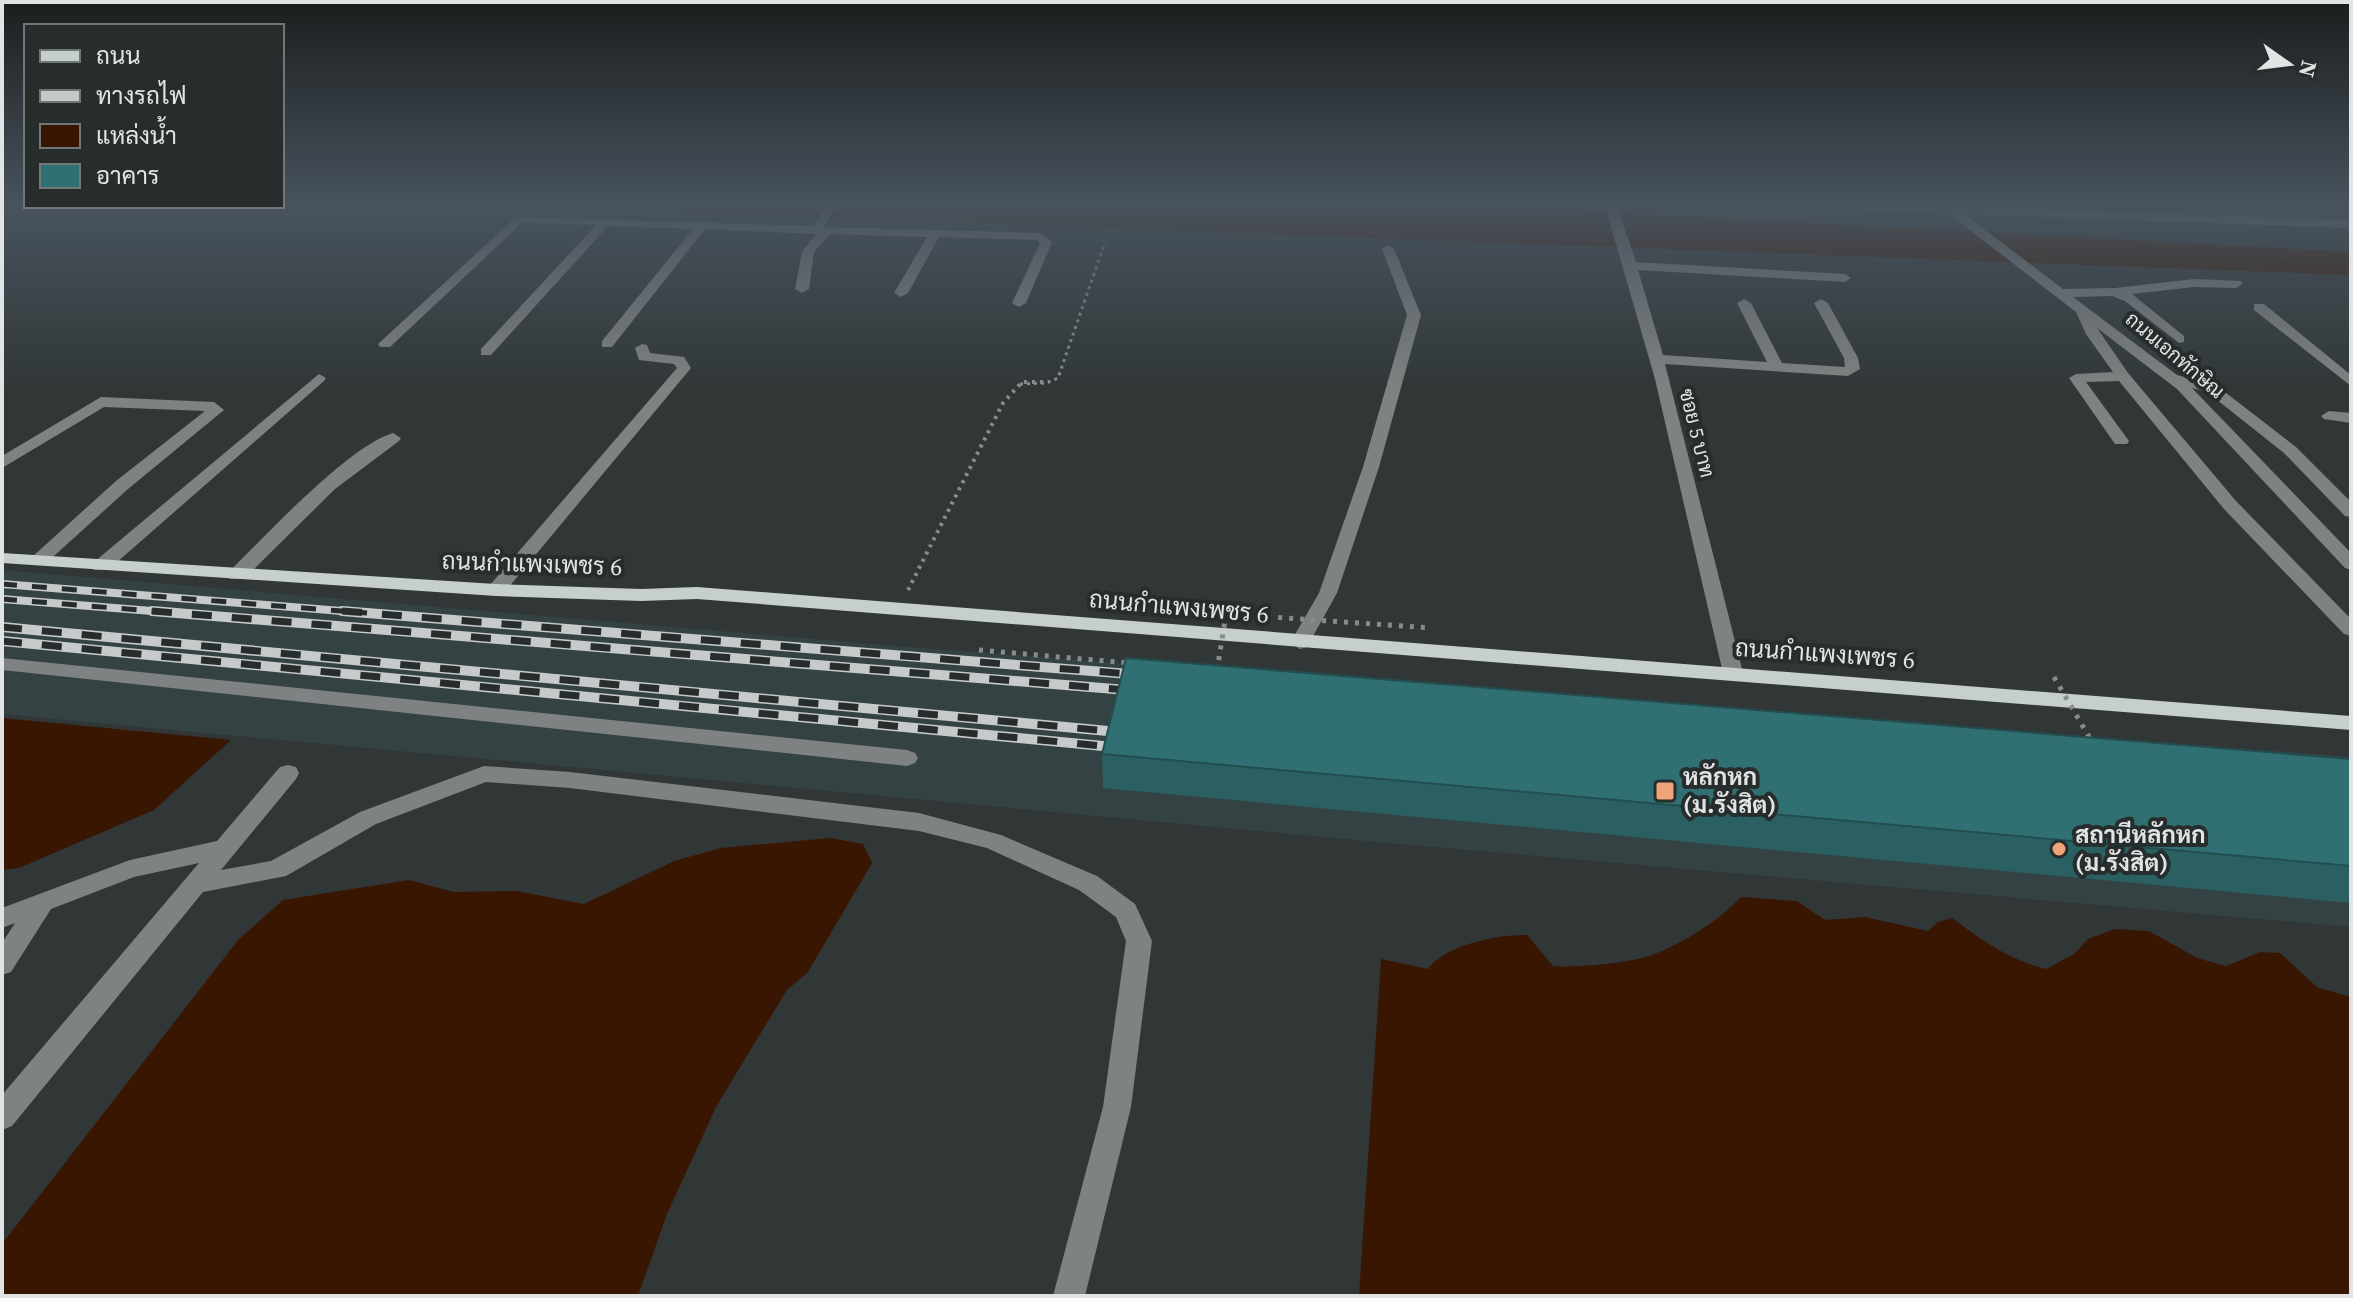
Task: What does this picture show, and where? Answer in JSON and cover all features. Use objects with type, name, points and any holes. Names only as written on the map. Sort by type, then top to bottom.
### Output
[{"type":"main road","name":"ถนนกำแพงเพชร 6","points":[[2,558],[496,590],[641,595],[697,593],[1300,643],[1733,673],[2351,723]]},
{"type":"street","points":[[385,344],[468,267]]},
{"type":"street","points":[[486,352],[564,267]]},
{"type":"street","points":[[607,344],[669,267]]},
{"type":"street","points":[[802,289],[806,267]]},
{"type":"street","points":[[901,293],[916,267]]},
{"type":"street","points":[[1019,303],[1035,267]]},
{"type":"street","points":[[1300,643],[1328,593],[1371,467],[1414,315],[1395,267]]},
{"type":"street","name":"ซอย 5 บาท","points":[[1631,267],[1657,359],[1733,673]]},
{"type":"street","points":[[1722,267],[1845,278]]},
{"type":"street","name":"ถนนเอกทักษิณ","points":[[2028,267],[2170,376],[2201,404],[2351,564]]},
{"type":"street","points":[[2063,293],[2148,291],[2194,283],[2236,284]]},
{"type":"street","points":[[2114,292],[2130,298],[2179,339]]},
{"type":"street","points":[[1744,303],[1777,367]]},
{"type":"street","points":[[1657,359],[1848,372],[1853,369],[1851,358],[1821,303]]},
{"type":"street","points":[[2081,306],[2093,334],[2123,376],[2230,505],[2351,630]]},
{"type":"street","points":[[2259,307],[2351,382]]},
{"type":"street","points":[[496,590],[684,368],[679,360],[644,357],[642,348]]},
{"type":"street","points":[[2325,362],[2351,364]]},
{"type":"street","points":[[2121,441],[2076,378],[2123,376]]},
{"type":"street","points":[[2170,376],[2212,389],[2290,450],[2351,512]]},
{"type":"street","points":[[101,566],[319,378]]},
{"type":"street","points":[[2,463],[101,402],[214,407],[216,410],[122,485],[38,561]]},
{"type":"street","points":[[2329,416],[2351,418]]},
{"type":"street","points":[[237,575],[319,492],[393,438]]},
{"type":"street","points":[[2,664],[907,758]]},
{"type":"street","points":[[2,1117],[288,773]]},
{"type":"street","points":[[197,884],[277,869],[368,818],[484,774],[570,780],[919,822],[993,841],[1088,883],[1126,911],[1139,941],[1117,1107],[1069,1296]]},
{"type":"street","points":[[2,918],[130,869],[224,849]]},
{"type":"street","points":[[2,964],[41,905]]},
{"type":"path","points":[[898,609],[1003,403],[1022,382],[1046,383],[1058,378],[1097,267]]},
{"type":"path","points":[[1215,685],[1226,614],[1431,628]]},
{"type":"path","points":[[979,650],[1138,664]]},
{"type":"path","points":[[1201,669],[1232,672]]},
{"type":"path","points":[[2054,677],[2099,753]]},
{"type":"path","points":[[2077,741],[2108,744]]},
{"type":"shaded area","points":[[2,570],[933,649],[2351,757],[2351,927],[1377,842],[2,714]]},
{"type":"water","points":[[2129,267],[2351,267],[2351,275]]},
{"type":"water","points":[[2,718],[231,740],[154,810],[19,868],[2,870]]},
{"type":"water","points":[[830,838],[863,844],[872,863],[808,972],[787,990],[717,1105],[667,1214],[638,1296],[2,1296],[2,1244],[238,940],[283,900],[409,880],[454,892],[517,891],[584,904],[674,861],[721,848]]},
{"type":"water","points":[[1741,897],[1797,901],[1825,920],[1865,917],[1928,931],[1938,922],[1952,918],[2008,955],[2046,969],[2074,954],[2088,939],[2115,929],[2149,931],[2197,958],[2226,966],[2260,952],[2280,953],[2317,987],[2351,997],[2351,1296],[1359,1296],[1381,959],[1428,969],[1459,947],[1527,935],[1553,966],[1588,966],[1631,960],[1652,955],[1688,938],[1712,923]]},
{"type":"building","name":"สถานีหลักหก (ม.รังสิต)","points":[[1126,658],[2351,759],[2351,866],[1102,754]]},
{"type":"railway","points":[[2,584],[367,613]]},
{"type":"railway","points":[[2,599],[152,611]]},
{"type":"railway","points":[[152,611],[177,613]]},
{"type":"railway","points":[[152,611],[1139,691]]},
{"type":"railway","points":[[342,611],[367,613]]},
{"type":"railway","points":[[367,613],[1142,675]]},
{"type":"railway","points":[[2,627],[1129,733]]},
{"type":"railway","points":[[2,641],[1124,748]]},
{"type":"place","name":"หลักหก (ม.รังสิต)","points":[[1665,791]]},
{"type":"place","name":"สถานีหลักหก (ม.รังสิต)","points":[[2059,849]]}]
